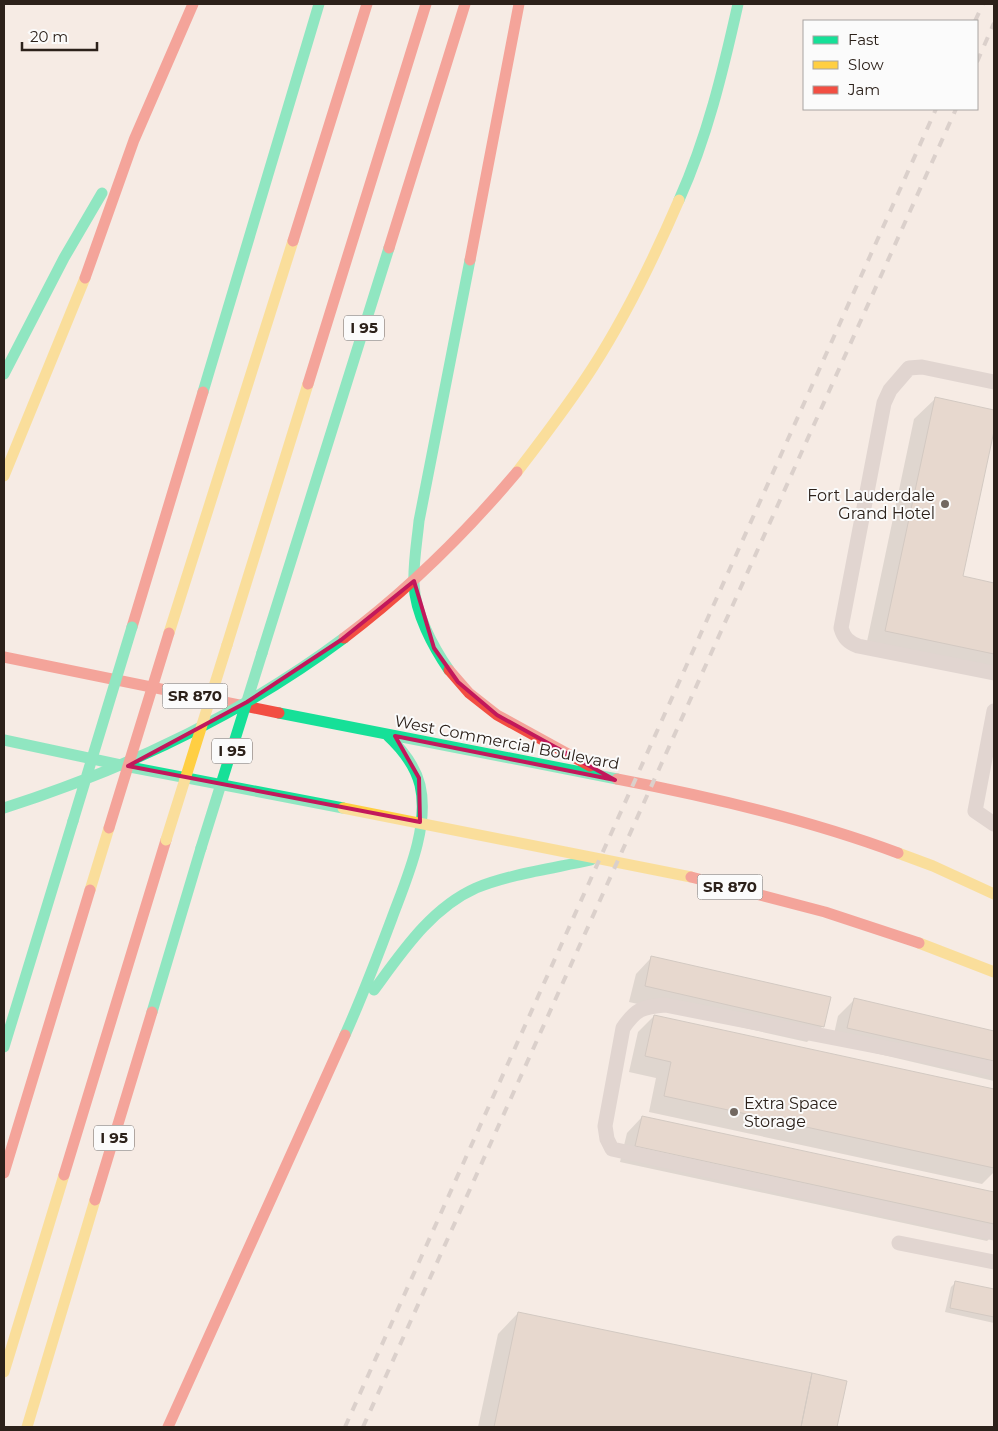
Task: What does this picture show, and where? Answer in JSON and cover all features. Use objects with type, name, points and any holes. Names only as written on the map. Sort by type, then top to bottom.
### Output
[{"type":"highway","points":[[4,476],[90,265],[134,140],[193,4]]},
{"type":"highway","points":[[4,1048],[319,4]]},
{"type":"highway","points":[[4,1173],[109,828],[367,4]]},
{"type":"highway","points":[[4,1372],[166,840],[426,4]]},
{"type":"highway","name":"I 95","points":[[27,1427],[201,848],[465,4]]},
{"type":"highway","points":[[519,4],[419,521],[414,586],[422,618],[434,648],[458,682],[497,715],[615,780]]},
{"type":"highway","points":[[4,808],[93,778],[131,762],[208,724],[268,690],[307,665],[374,615],[402,592],[465,531],[545,438],[593,367],[636,292],[669,225],[685,186],[711,111],[738,4]]},
{"type":"highway","points":[[4,374],[64,258],[134,140]]},
{"type":"highway","name":"West Commercial Boulevard","points":[[4,657],[724,802],[810,823],[888,848],[994,894]]},
{"type":"highway","points":[[168,1427],[352,1019],[402,890],[420,822],[422,799],[419,778],[413,764],[387,735]]},
{"type":"highway","name":"SR 870","points":[[4,740],[653,869],[755,894],[858,923],[994,972]]},
{"type":"highway","points":[[352,1019],[417,935],[458,897],[482,885],[496,881],[600,858]]},
{"type":"lane","points":[[994,382],[922,367],[909,368],[890,390],[884,403],[841,628],[844,637],[850,643],[858,646],[994,673]]},
{"type":"lane","points":[[994,711],[975,811],[994,824]]},
{"type":"lane","points":[[994,1069],[664,1005],[646,1006],[632,1014],[623,1028],[604,1126],[612,1149],[994,1233]]},
{"type":"lane","points":[[899,1243],[994,1262]]},
{"type":"highlighted area","points":[[414,581],[434,648],[458,682],[497,715],[615,780],[395,736],[419,778],[420,822],[128,766],[247,702],[341,640]]},
{"type":"building","name":"Fort Lauderdale Grand Hotel","points":[[935,397],[994,410],[994,431],[963,576],[994,583],[994,654],[885,631]]},
{"type":"building","points":[[651,956],[831,997],[824,1027],[645,986]]},
{"type":"building","points":[[854,998],[994,1031],[994,1061],[847,1028]]},
{"type":"building","points":[[654,1015],[994,1089],[994,1168],[664,1096],[671,1062],[645,1056]]},
{"type":"building","points":[[642,1116],[994,1192],[994,1224],[635,1146]]},
{"type":"building","points":[[955,1281],[994,1289],[994,1317],[950,1308]]},
{"type":"building","points":[[518,1312],[812,1373],[801,1427],[494,1427]]},
{"type":"building","points":[[812,1373],[847,1381],[837,1427],[801,1427]]},
{"type":"railway","points":[[975,20],[983,4]]},
{"type":"railway","points":[[978,60],[994,23]]},
{"type":"railway","points":[[345,1427],[936,110]]},
{"type":"railway","points":[[363,1427],[956,110]]},
{"type":"traffic: fast","points":[[203,392],[319,4]]},
{"type":"traffic: fast","points":[[679,200],[706,128],[738,4]]},
{"type":"traffic: fast","points":[[4,374],[64,258],[102,193]]},
{"type":"traffic: fast","points":[[262,653],[389,248]]},
{"type":"traffic: fast","points":[[449,670],[431,640],[421,618],[415,595],[414,568],[419,521],[470,260]]},
{"type":"traffic: fast","points":[[73,821],[132,627]]},
{"type":"traffic: fast","points":[[4,808],[94,776],[181,737],[265,692],[344,638]]},
{"type":"traffic: fast","points":[[201,848],[262,653]]},
{"type":"traffic: fast","points":[[279,713],[617,779]]},
{"type":"traffic: fast","points":[[345,1035],[375,963],[410,870],[422,818],[422,801],[418,778],[407,758],[387,735]]},
{"type":"traffic: fast","points":[[4,740],[130,767],[343,808]]},
{"type":"traffic: fast","points":[[4,1047],[73,821]]},
{"type":"traffic: fast","points":[[152,1012],[201,848]]},
{"type":"traffic: fast","points":[[374,990],[407,946],[431,919],[460,897],[476,888],[503,879],[591,860]]},
{"type":"traffic: slow","points":[[517,472],[566,407],[617,327],[660,243],[679,200]]},
{"type":"traffic: slow","points":[[169,633],[293,241]]},
{"type":"traffic: slow","points":[[4,476],[85,278]]},
{"type":"traffic: slow","points":[[227,645],[308,384]]},
{"type":"traffic: slow","points":[[166,840],[227,645]]},
{"type":"traffic: slow","points":[[343,808],[691,877]]},
{"type":"traffic: slow","points":[[90,890],[109,828]]},
{"type":"traffic: slow","points":[[898,853],[933,866],[994,894]]},
{"type":"traffic: slow","points":[[919,943],[994,972]]},
{"type":"traffic: slow","points":[[4,1372],[64,1175]]},
{"type":"traffic: slow","points":[[27,1427],[95,1200]]},
{"type":"traffic: jam","points":[[85,278],[134,140],[193,4]]},
{"type":"traffic: jam","points":[[293,241],[367,4]]},
{"type":"traffic: jam","points":[[308,384],[426,4]]},
{"type":"traffic: jam","points":[[389,248],[465,4]]},
{"type":"traffic: jam","points":[[470,260],[519,4]]},
{"type":"traffic: jam","points":[[132,627],[203,392]]},
{"type":"traffic: jam","points":[[344,638],[391,600],[435,560],[477,518],[517,472]]},
{"type":"traffic: jam","points":[[109,828],[169,633]]},
{"type":"traffic: jam","points":[[4,657],[279,713]]},
{"type":"traffic: jam","points":[[449,670],[469,693],[497,715],[590,766]]},
{"type":"traffic: jam","points":[[617,779],[688,793],[794,819],[898,853]]},
{"type":"traffic: jam","points":[[64,1175],[166,840]]},
{"type":"traffic: jam","points":[[691,877],[825,912],[919,943]]},
{"type":"traffic: jam","points":[[4,1173],[90,890]]},
{"type":"traffic: jam","points":[[95,1200],[152,1012]]},
{"type":"traffic: jam","points":[[168,1427],[345,1035]]},
{"type":"place","name":"Fort Lauderdale Grand Hotel","points":[[945,504]]},
{"type":"place","name":"Extra Space Storage","points":[[734,1112]]}]
